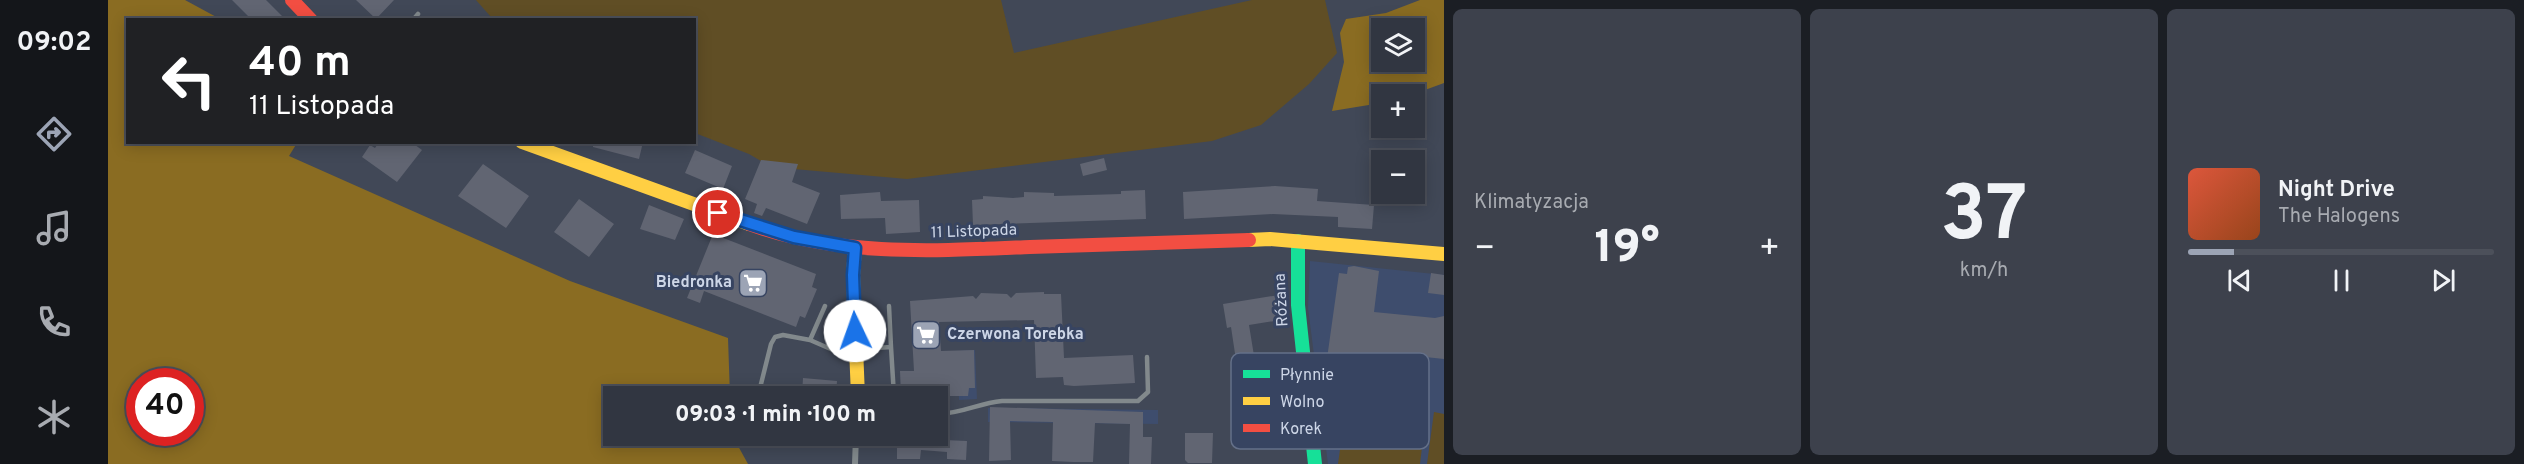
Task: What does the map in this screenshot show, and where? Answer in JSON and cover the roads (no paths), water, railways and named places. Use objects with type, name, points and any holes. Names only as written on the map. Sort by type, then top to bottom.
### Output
[{"type":"main road","points":[[292,0],[309,18]]},
{"type":"main road","name":"11 Listopada","points":[[528,144],[763,228],[809,240],[855,248],[921,250],[1237,240],[1298,241],[1444,254]]},
{"type":"main road","name":"Różana","points":[[1298,241],[1298,305],[1303,353]]},
{"type":"main road","points":[[855,248],[853,275],[858,386]]},
{"type":"main road","name":"Różana","points":[[1312,449],[1314,464]]},
{"type":"street","points":[[855,464],[856,446]]},
{"type":"lane","points":[[415,18],[418,14]]},
{"type":"lane","points":[[810,340],[825,306]]},
{"type":"lane","points":[[889,306],[893,386]]},
{"type":"lane","points":[[760,386],[771,344],[776,337],[783,335],[810,340],[833,350],[891,347]]},
{"type":"lane","points":[[948,414],[956,414],[983,403],[1002,401],[1138,400],[1148,392],[1147,357]]},
{"type":"place","name":"Biedronka","points":[[753,283]]},
{"type":"place","name":"Czerwona Torebka","points":[[926,335]]}]
